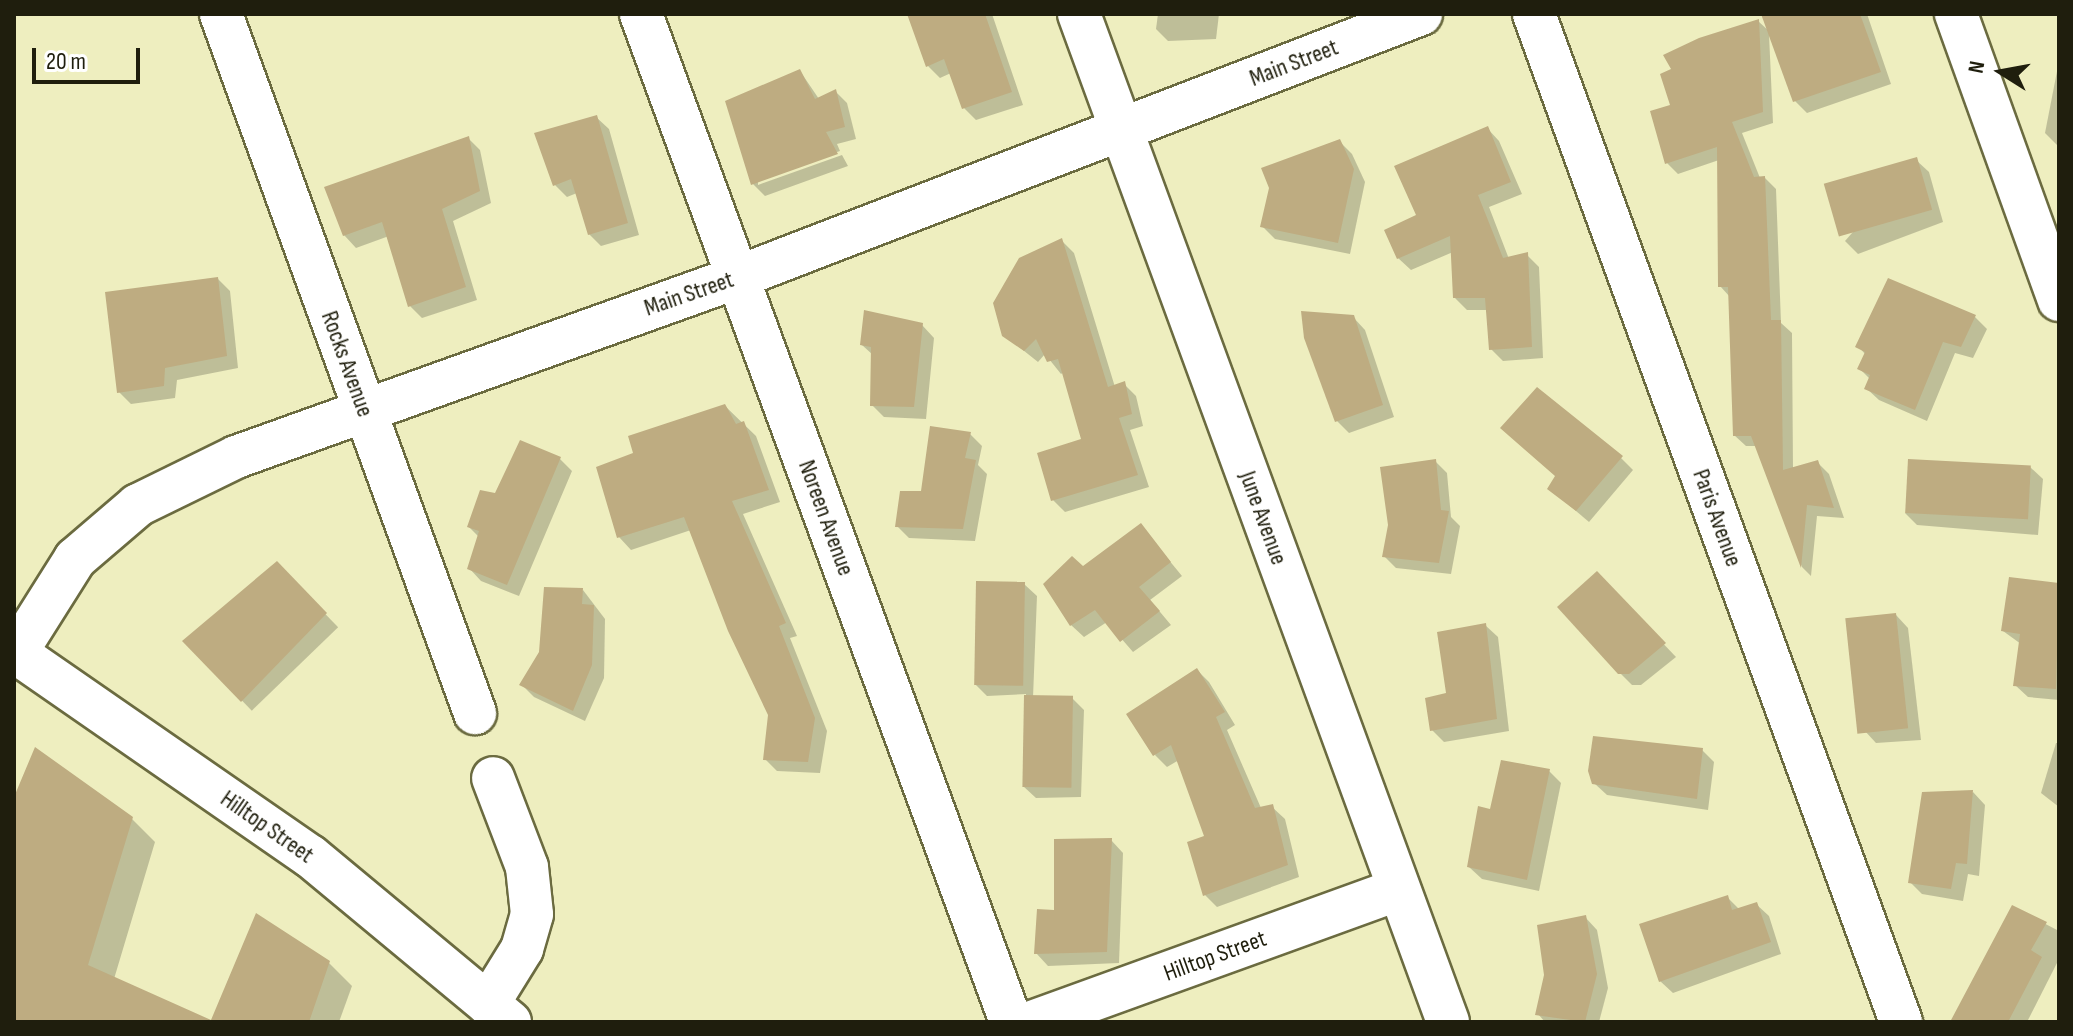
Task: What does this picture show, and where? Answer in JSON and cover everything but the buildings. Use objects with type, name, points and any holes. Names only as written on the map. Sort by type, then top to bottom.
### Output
[{"type":"street","name":"Rocks Avenue","points":[[221,14],[475,713]]},
{"type":"street","name":"Noreen Avenue","points":[[641,14],[1011,1022]]},
{"type":"street","name":"June Avenue","points":[[1079,14],[1448,1022]]},
{"type":"street","name":"Main Street","points":[[14,651],[75,559],[138,505],[236,457],[738,277],[1421,14]]},
{"type":"street","name":"Paris Avenue","points":[[1534,14],[1901,1022]]},
{"type":"street","points":[[1956,14],[2059,300]]},
{"type":"street","name":"Hilltop Street","points":[[14,651],[310,856],[499,1013]]},
{"type":"street","points":[[493,778],[527,867],[532,914],[499,1013]]},
{"type":"street","name":"Hilltop Street","points":[[1032,1022],[1399,889]]}]
